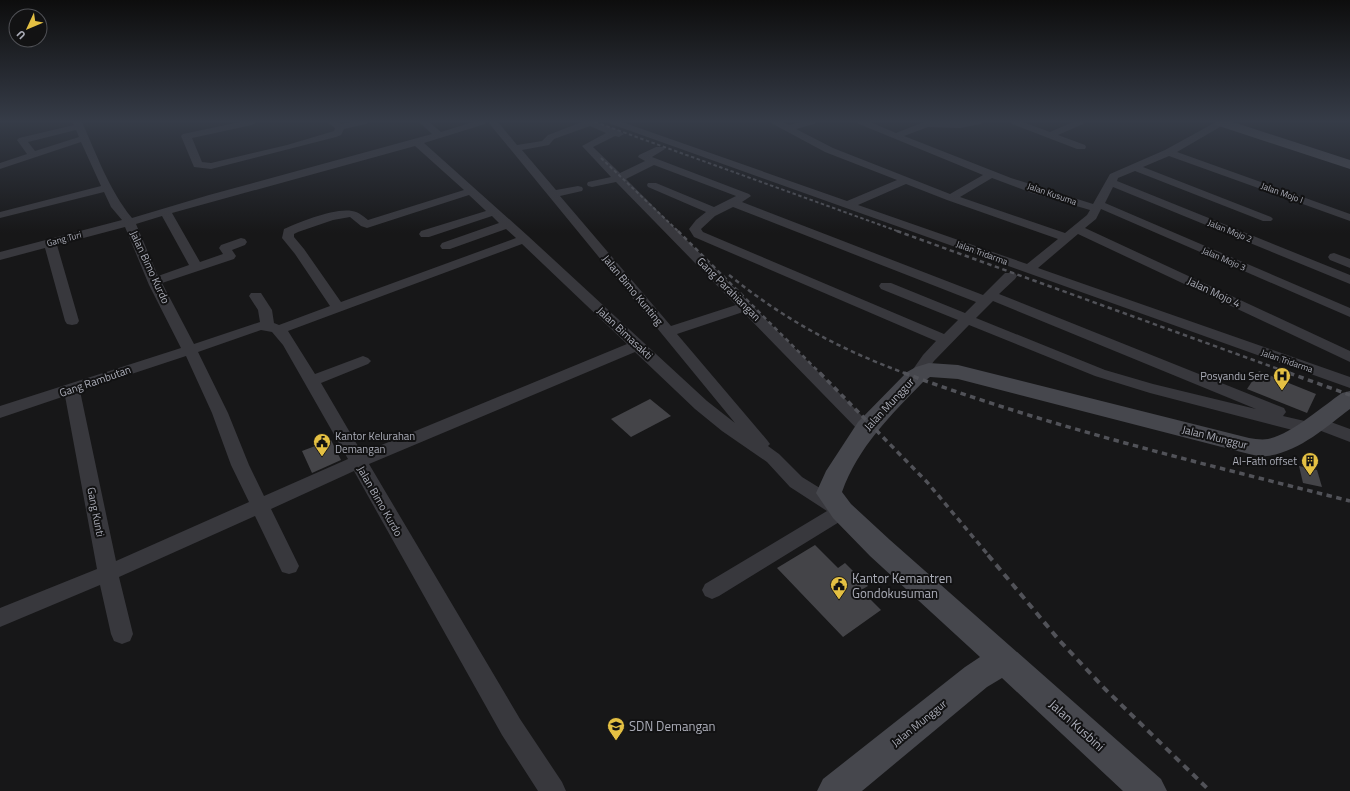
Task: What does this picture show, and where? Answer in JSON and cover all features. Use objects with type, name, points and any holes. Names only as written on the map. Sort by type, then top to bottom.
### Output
[{"type":"street","points":[[0,166],[21,159]]},
{"type":"street","name":"Jalan Bimo Kurdo","points":[[94,159],[117,207],[129,222],[155,281],[220,413],[240,465],[260,504],[288,566]]},
{"type":"street","points":[[195,159],[198,165],[211,166],[242,159]]},
{"type":"street","name":"Jalan Bimo Kurdo","points":[[129,222],[355,159]]},
{"type":"street","name":"Jalan Bimasakti","points":[[436,159],[524,239],[701,405],[728,428],[773,458],[796,482],[842,511]]},
{"type":"street","name":"Jalan Bimo Kunting","points":[[525,159],[773,458]]},
{"type":"street","name":"Gang Parahiangan","points":[[601,159],[866,428]]},
{"type":"street","points":[[648,159],[745,196],[734,203],[708,215],[695,229],[698,234],[946,340]]},
{"type":"street","points":[[688,159],[700,163]]},
{"type":"street","name":"Jalan Tridarma","points":[[718,159],[1029,269],[1348,394]]},
{"type":"street","points":[[852,159],[951,198],[1066,238]]},
{"type":"street","name":"Jalan Kusuma","points":[[954,159],[992,174],[1097,206]]},
{"type":"street","points":[[1029,269],[1092,216],[1114,176],[1152,159]]},
{"type":"street","name":"Jalan Mojo I","points":[[1187,159],[1350,218]]},
{"type":"street","points":[[1332,159],[1350,165]]},
{"type":"street","points":[[592,184],[619,178],[653,161]]},
{"type":"street","points":[[1134,167],[1267,219]]},
{"type":"street","points":[[951,198],[992,174]]},
{"type":"street","points":[[847,205],[905,180]]},
{"type":"street","name":"Jalan Mojo 2","points":[[1110,182],[1350,280]]},
{"type":"street","points":[[652,185],[714,211]]},
{"type":"street","points":[[0,215],[107,188]]},
{"type":"street","points":[[553,194],[578,189]]},
{"type":"street","points":[[338,308],[300,252],[288,238],[288,232],[317,221],[347,214],[354,214],[367,224],[472,191]]},
{"type":"street","points":[[734,203],[988,298],[1312,425]]},
{"type":"street","name":"Jalan Mojo 3","points":[[1097,206],[1350,313]]},
{"type":"street","points":[[165,211],[196,267]]},
{"type":"street","points":[[425,234],[493,212]]},
{"type":"street","name":"Gang Turi","points":[[0,256],[129,222]]},
{"type":"street","points":[[446,246],[507,224]]},
{"type":"street","name":"Jalan Mojo 4","points":[[1077,229],[1350,357]]},
{"type":"street","points":[[190,350],[259,326],[273,328],[338,308],[524,239]]},
{"type":"street","points":[[155,281],[230,256],[225,248],[241,242]]},
{"type":"street","points":[[50,243],[72,321]]},
{"type":"street","points":[[1334,257],[1350,264]]},
{"type":"street","points":[[917,375],[928,358],[1010,276]]},
{"type":"street","points":[[886,286],[967,320],[1119,380],[1312,425],[1350,436]]},
{"type":"street","points":[[256,296],[266,311],[273,328]]},
{"type":"street","points":[[668,332],[746,306]]},
{"type":"street","name":"Jalan Bimo Kurdo","points":[[273,328],[312,381],[357,462],[512,727],[554,791]]},
{"type":"street","points":[[0,618],[108,573],[357,462],[638,345]]},
{"type":"street","name":"Gang Rambutan","points":[[0,412],[190,350]]},
{"type":"street","points":[[312,381],[363,361]]},
{"type":"street","name":"Jalan Munggur","points":[[835,791],[976,677],[1004,659],[880,548],[842,511],[829,493],[835,477],[866,428],[917,375],[923,372],[935,370],[958,372],[1249,446],[1269,448],[1281,444],[1312,425],[1348,394]]},
{"type":"street","name":"Gang Kunti","points":[[72,389],[108,573],[122,634]]},
{"type":"street","points":[[712,590],[842,511]]},
{"type":"street","name":"Jalan Kusbini","points":[[1004,659],[1149,791]]},
{"type":"building","name":"Posyandu Sere","points":[[1259,371],[1316,394],[1307,413],[1247,389]]},
{"type":"building","points":[[650,399],[671,416],[631,437],[611,419]]},
{"type":"building","name":"Kantor Kelurahan Demangan","points":[[331,440],[341,460],[312,473],[302,451]]},
{"type":"building","name":"Al-Fath offset","points":[[1299,466],[1317,470],[1322,487],[1303,483]]},
{"type":"building","name":"Kantor Kemantren Gondokusuman","points":[[815,545],[838,568],[845,563],[868,586],[861,590],[881,610],[843,637],[777,568]]},
{"type":"railway","points":[[602,159],[679,232]]},
{"type":"railway","points":[[697,159],[900,232]]},
{"type":"railway","points":[[897,231],[1292,374]]},
{"type":"railway","points":[[679,232],[820,373]]},
{"type":"railway","points":[[729,275],[792,320],[836,344],[907,374]]},
{"type":"railway","points":[[820,373],[927,482],[989,556]]},
{"type":"railway","points":[[904,373],[1069,427],[1181,458],[1350,501]]},
{"type":"railway","points":[[1289,373],[1350,395]]},
{"type":"railway","points":[[988,555],[1059,640],[1105,689],[1210,791]]},
{"type":"place","name":"Posyandu Sere","points":[[1282,391]]},
{"type":"place","name":"Kantor Kelurahan Demangan","points":[[322,457]]},
{"type":"place","name":"Al-Fath offset","points":[[1310,476]]},
{"type":"place","name":"Kantor Kemantren Gondokusuman","points":[[839,600]]},
{"type":"place","name":"SDN Demangan","points":[[616,741]]}]
